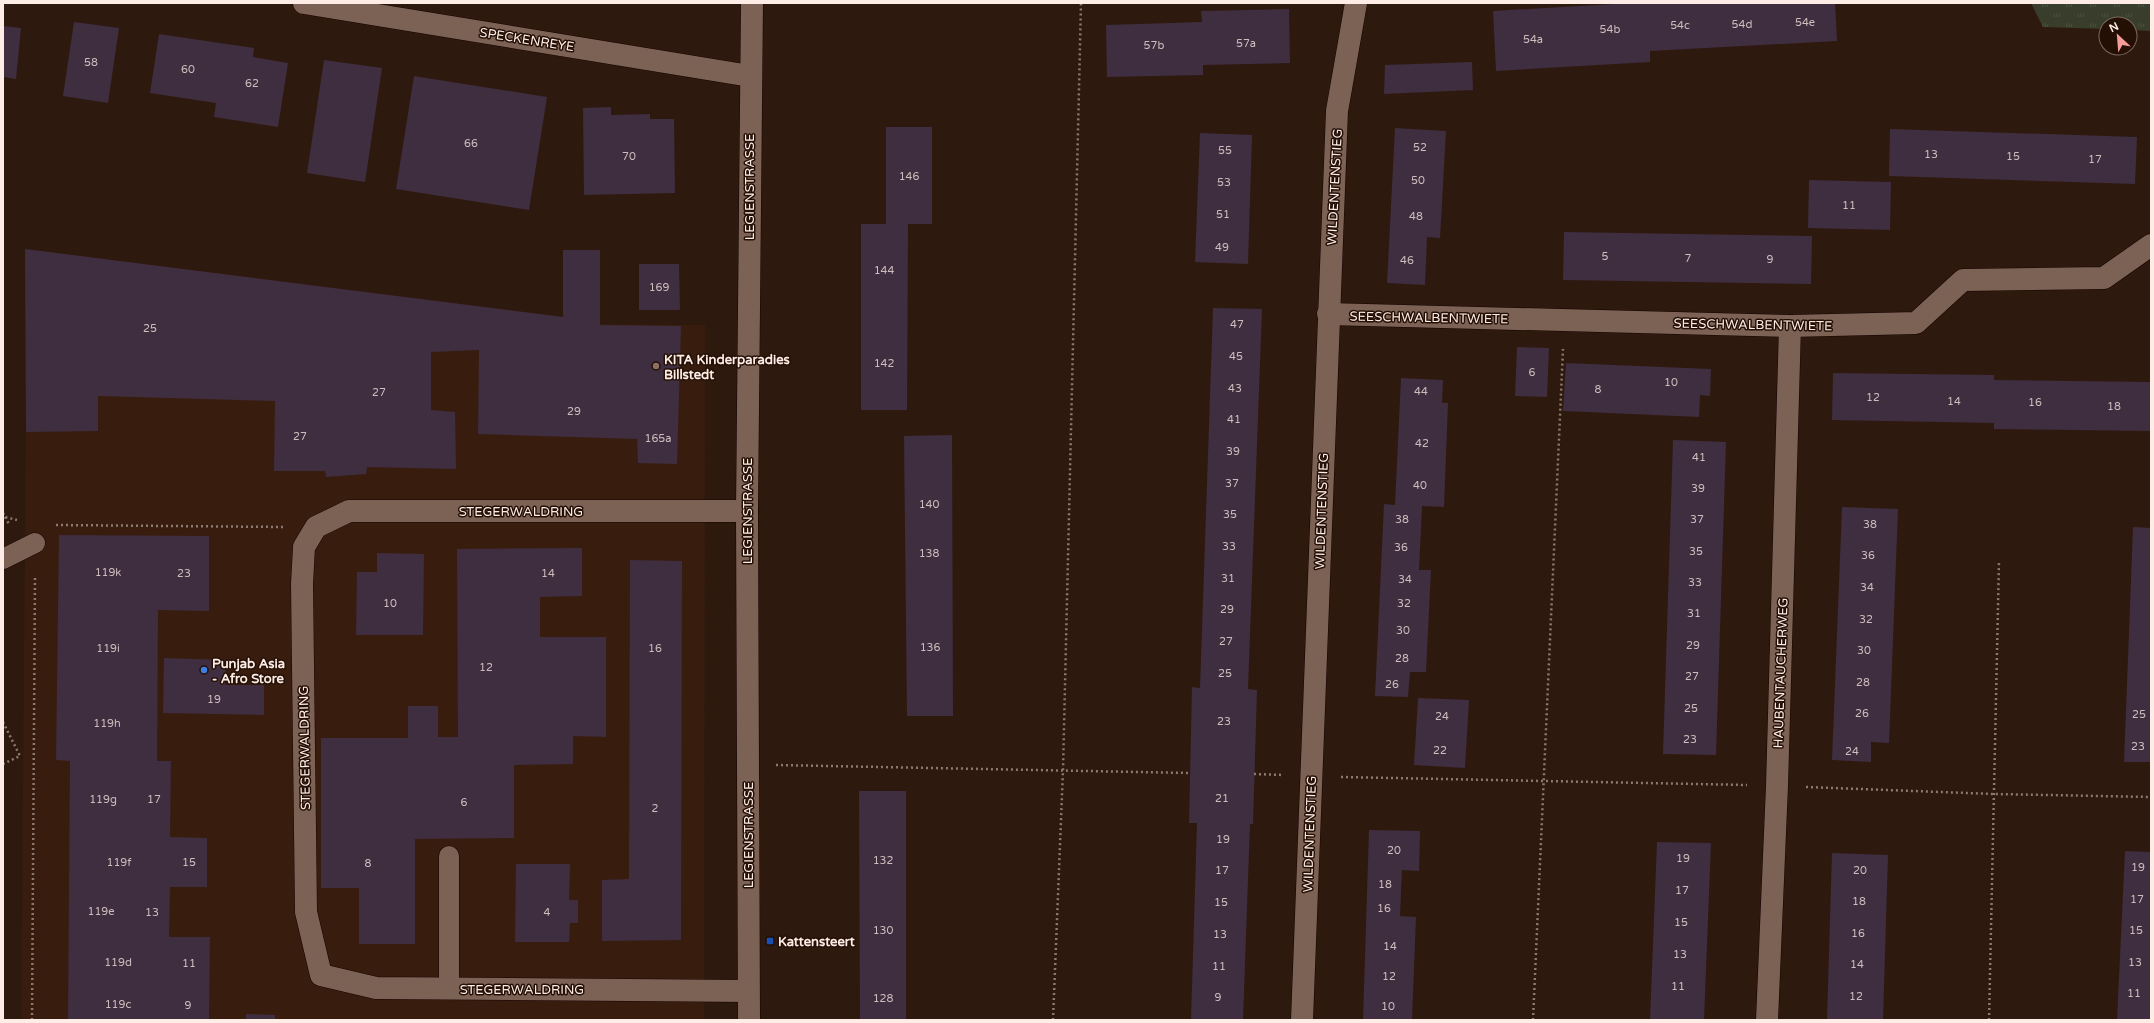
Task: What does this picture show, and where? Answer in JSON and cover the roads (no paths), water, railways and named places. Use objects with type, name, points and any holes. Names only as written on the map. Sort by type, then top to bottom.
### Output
[{"type":"street","name":"SPECKENREYE","points":[[304,3],[750,76]]},
{"type":"street","name":"LEGIENSTRASSE","points":[[749,1020],[747,511],[750,76],[752,3]]},
{"type":"street","name":"WILDENTENSTIEG","points":[[1302,1020],[1337,111],[1356,3]]},
{"type":"street","name":"SEESCHWALBENTWIETE","points":[[1328,314],[1790,326],[1916,323],[1962,280],[2104,278],[2151,245]]},
{"type":"street","name":"HAUBENTAUCHERWEG","points":[[1767,1020],[1777,786],[1790,326]]},
{"type":"street","name":"STEGERWALDRING","points":[[747,511],[349,511],[316,527],[304,547],[302,584],[306,912],[321,975],[376,988],[748,990]]},
{"type":"lane","points":[[3,559],[35,543]]},
{"type":"lane","points":[[448,989],[449,856]]},
{"type":"place","name":"KITA Kinderparadies Billstedt","points":[[656,366]]},
{"type":"place","name":"Punjab Asia - Afro Store","points":[[204,670]]},
{"type":"place","name":"Kattensteert","points":[[770,941]]}]
